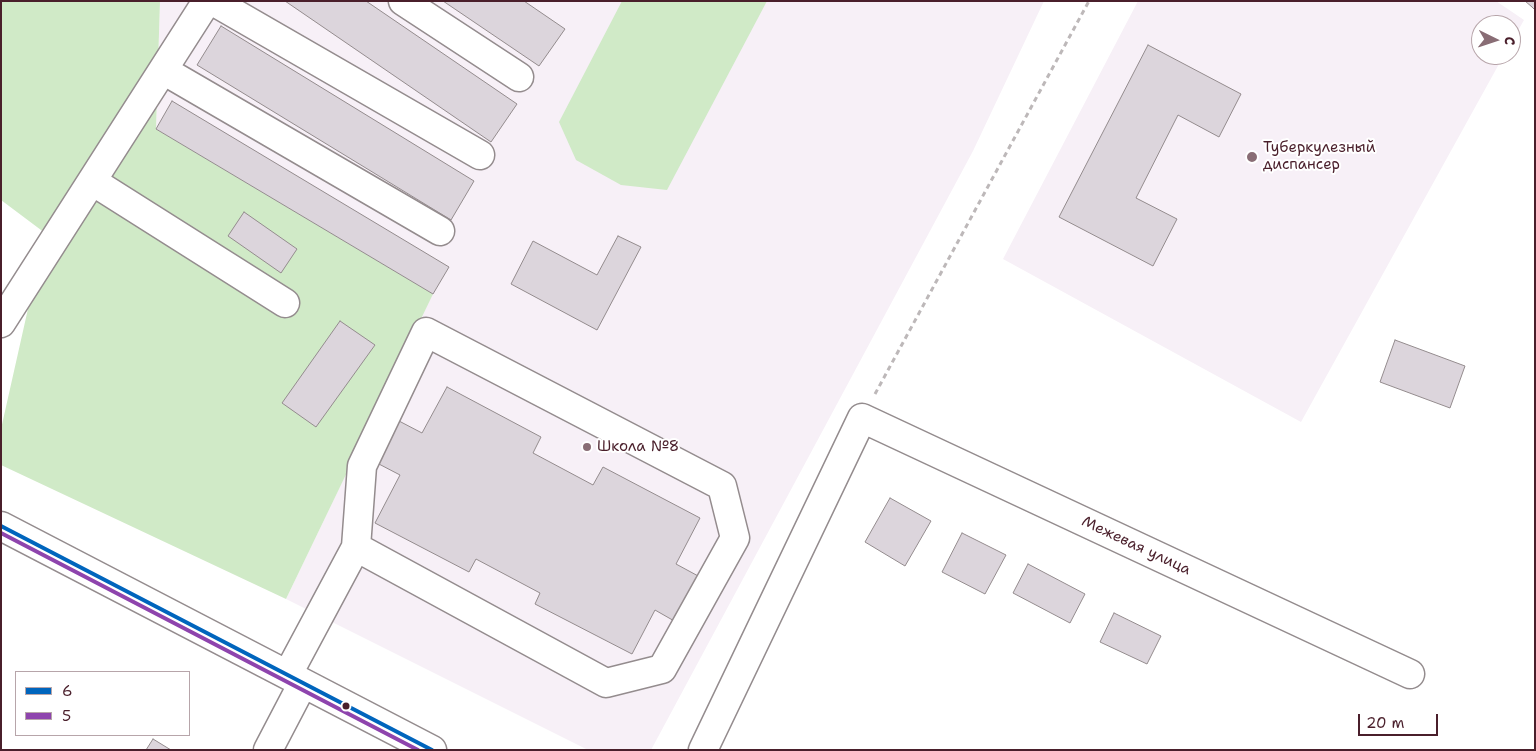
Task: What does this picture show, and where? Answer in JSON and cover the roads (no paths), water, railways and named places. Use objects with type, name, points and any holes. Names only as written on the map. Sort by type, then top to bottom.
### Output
[{"type":"street","points":[[1,323],[207,1]]},
{"type":"street","points":[[213,1],[480,155]]},
{"type":"street","points":[[403,1],[519,77]]},
{"type":"street","points":[[163,70],[440,231]]},
{"type":"street","points":[[92,181],[284,303]]},
{"type":"street","points":[[268,750],[295,679],[356,547],[362,466],[426,332],[722,486],[735,538],[662,669],[606,683],[356,547]]},
{"type":"street","name":"Межевая улица","points":[[703,750],[862,418],[1410,674]]},
{"type":"street","points":[[1,526],[432,750]]},
{"type":"place","name":"Туберкулезный диспансер","points":[[1252,157]]},
{"type":"place","name":"Школа №8","points":[[587,447]]}]
